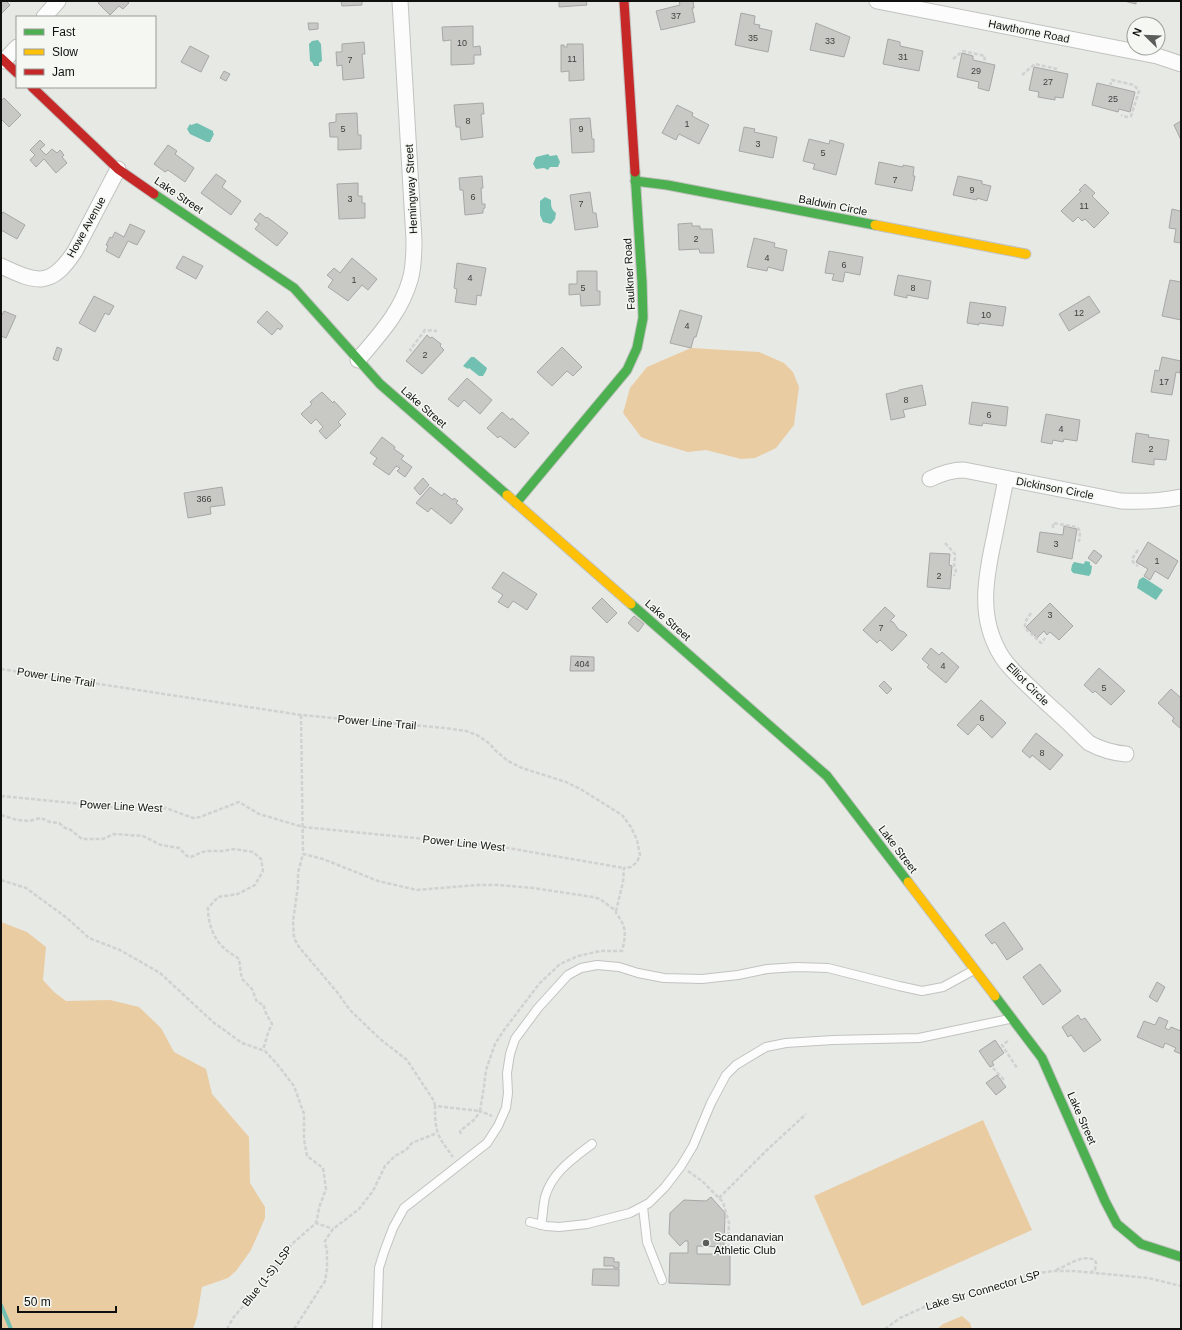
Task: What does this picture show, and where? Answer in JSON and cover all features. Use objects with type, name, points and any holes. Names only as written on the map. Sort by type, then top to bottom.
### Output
[{"type":"main road","name":"Faulkner Road","points":[[516,503],[627,370],[637,348],[643,318],[624,1]]},
{"type":"main road","points":[[2,59],[16,72]]},
{"type":"main road","name":"Lake Street","points":[[33,88],[118,169],[294,288],[380,384],[827,776],[1042,1058],[1103,1197],[1117,1224],[1141,1244],[1181,1257]]},
{"type":"main road","name":"Baldwin Circle","points":[[635,181],[667,185],[1026,254]]},
{"type":"street","points":[[45,16],[58,1]]},
{"type":"street","name":"Hemingway Street","points":[[358,360],[395,314],[411,279],[414,261],[400,1]]},
{"type":"street","name":"Hawthorne Road","points":[[876,1],[1157,56],[1181,64]]},
{"type":"street","points":[[2,59],[16,47]]},
{"type":"street","name":"Howe Avenue","points":[[1,266],[32,279],[45,278],[54,274],[66,263],[75,251],[118,169]]},
{"type":"street","name":"Dickinson Circle","points":[[930,479],[954,470],[964,470],[1121,501],[1162,501],[1181,497]]},
{"type":"street","name":"Elliot Circle","points":[[1006,479],[988,566],[985,593],[988,620],[996,646],[1020,678],[1089,743],[1101,750],[1126,754]]},
{"type":"lane","points":[[377,1329],[379,1268],[392,1228],[404,1208],[487,1143],[498,1126],[506,1108],[508,1093],[507,1073],[510,1054],[515,1039],[568,974],[581,968],[597,965],[619,967],[638,973],[664,978],[702,979],[790,967],[828,968],[922,991],[944,987],[975,970]]},
{"type":"lane","points":[[530,1222],[559,1227],[587,1224],[615,1218],[644,1207],[665,1187],[681,1166],[726,1075],[736,1065],[766,1047],[786,1043],[833,1040],[919,1038],[1012,1018]]},
{"type":"lane","points":[[542,1225],[546,1196],[551,1183],[562,1167],[592,1144]]},
{"type":"lane","points":[[644,1207],[647,1242],[662,1280]]},
{"type":"path","points":[[953,59],[963,51],[985,56],[984,62]]},
{"type":"path","points":[[1022,75],[1034,64],[1057,69]]},
{"type":"path","points":[[1110,86],[1112,80],[1134,85],[1138,91],[1132,116],[1127,117],[1121,115]]},
{"type":"path","points":[[412,351],[410,350],[425,330],[437,331]]},
{"type":"path","points":[[1052,528],[1053,523],[1077,527],[1080,530],[1079,542]]},
{"type":"path","points":[[945,543],[956,557],[954,565],[956,574],[954,576]]},
{"type":"path","points":[[1138,550],[1132,559],[1138,566]]},
{"type":"path","points":[[1031,613],[1025,622],[1025,628],[1041,643],[1045,638]]},
{"type":"path","name":"Power Line Trail","points":[[1,669],[301,715],[466,731],[477,735],[508,760],[522,768],[566,782],[582,790],[622,815],[631,827],[637,840],[640,855],[637,862],[631,867],[624,868]]},
{"type":"path","points":[[301,715],[303,854],[299,868],[293,921],[294,938],[350,1010],[380,1039],[406,1060],[434,1101],[435,1126],[437,1133],[459,1166]]},
{"type":"path","name":"Power Line West","points":[[1,796],[123,808],[166,808],[193,818],[200,817],[239,802],[259,814],[303,827],[496,846],[624,868]]},
{"type":"path","points":[[1,815],[17,820],[29,821],[41,818],[71,830],[82,839],[103,839],[114,834],[143,836],[161,845],[179,848],[187,856],[191,857],[202,852],[223,852],[234,849],[253,852],[261,859],[263,871],[255,885],[238,894],[218,897],[208,908],[208,918],[211,929],[222,947],[239,959],[243,980],[252,989],[257,1002],[264,1005],[265,1011],[272,1024],[263,1050]]},
{"type":"path","points":[[303,854],[323,859],[378,881],[417,890],[478,885],[533,888],[593,896],[600,899],[616,911],[623,924],[626,935],[622,951],[600,951],[578,956],[560,964],[539,984],[495,1044],[486,1070],[480,1111],[475,1119],[460,1131],[462,1134]]},
{"type":"path","points":[[616,911],[622,888],[624,868]]},
{"type":"path","points":[[1,880],[26,888],[67,918],[89,938],[120,950],[160,973],[213,1022],[242,1043],[263,1050],[277,1064],[294,1086],[304,1114],[304,1139],[307,1156],[323,1168],[326,1189],[320,1205],[316,1223],[333,1229]]},
{"type":"path","points":[[993,1068],[1004,1080]]},
{"type":"path","points":[[435,1106],[480,1111]]},
{"type":"path","points":[[719,1198],[806,1114]]},
{"type":"path","points":[[294,1329],[325,1281],[327,1252],[325,1241],[333,1229],[359,1209],[373,1191],[385,1166],[395,1156],[406,1150],[412,1143],[437,1133]]},
{"type":"path","points":[[681,1166],[702,1181],[723,1202],[729,1223],[728,1248]]},
{"type":"path","name":"Blue (1-S) LSP","points":[[227,1329],[233,1318],[276,1266],[292,1244],[316,1223]]},
{"type":"path","points":[[1054,1271],[1080,1259],[1086,1258],[1095,1260],[1096,1263],[1095,1270],[1090,1272]]},
{"type":"path","name":"Lake Str Connector LSP","points":[[885,1329],[900,1318],[933,1303],[983,1290],[1030,1274],[1054,1271],[1090,1272],[1148,1278],[1181,1286]]},
{"type":"shaded area","points":[[318,40],[321,44],[322,61],[319,63],[319,66],[314,66],[310,61],[309,44],[312,41]]},
{"type":"shaded area","points":[[197,123],[213,131],[214,134],[210,142],[190,134],[187,129],[190,124]]},
{"type":"shaded area","points":[[548,154],[550,156],[557,155],[560,162],[558,167],[550,167],[548,170],[544,168],[536,169],[533,164],[536,157]]},
{"type":"shaded area","points":[[545,197],[551,200],[553,210],[556,213],[555,219],[551,224],[543,222],[540,215],[540,201]]},
{"type":"shaded area","points":[[691,348],[759,352],[784,363],[793,372],[799,387],[794,425],[776,448],[755,458],[741,459],[706,450],[688,452],[641,437],[623,413],[630,388],[647,367]]},
{"type":"shaded area","points":[[471,357],[474,357],[487,368],[483,376],[479,376],[469,368],[468,369],[463,366]]},
{"type":"shaded area","points":[[1085,561],[1090,562],[1090,565],[1092,566],[1089,576],[1073,573],[1071,570],[1074,562],[1084,564]]},
{"type":"shaded area","points":[[1143,577],[1163,590],[1156,600],[1137,588],[1139,580]]},
{"type":"shaded area","points":[[1,922],[27,932],[46,947],[43,980],[54,992],[66,1001],[110,1000],[139,1007],[161,1028],[174,1052],[206,1069],[212,1094],[249,1137],[250,1183],[265,1207],[265,1218],[251,1250],[236,1271],[228,1278],[202,1287],[197,1317],[193,1329],[1,1329]]},
{"type":"shaded area","points":[[983,1120],[1032,1230],[862,1306],[814,1196]]},
{"type":"shaded area","points":[[962,1316],[970,1323],[972,1329],[937,1329],[943,1324]]},
{"type":"building","points":[[1,1],[6,1],[10,5],[1,14]]},
{"type":"building","points":[[101,1],[126,1],[129,3],[123,9],[119,6],[110,15],[98,3]]},
{"type":"building","points":[[341,1],[362,1],[362,5],[342,6]]},
{"type":"building","points":[[559,1],[586,1],[587,5],[559,7]]},
{"type":"building","points":[[679,1],[693,1],[694,8],[692,8],[695,22],[661,30],[656,11],[680,5]]},
{"type":"building","points":[[1124,1],[1136,1],[1136,4]]},
{"type":"building","points":[[741,13],[755,16],[754,24],[760,25],[759,28],[772,31],[768,52],[735,45]]},
{"type":"building","points":[[308,23],[318,23],[318,29],[309,30]]},
{"type":"building","points":[[816,23],[850,37],[844,57],[810,50]]},
{"type":"building","points":[[473,26],[473,47],[480,46],[481,55],[474,55],[474,64],[451,65],[451,40],[443,41],[442,27]]},
{"type":"building","points":[[888,39],[900,42],[900,46],[923,51],[919,71],[883,64]]},
{"type":"building","points":[[364,42],[365,54],[362,54],[364,78],[343,80],[342,65],[337,66],[336,52],[342,52],[342,44]]},
{"type":"building","points":[[567,44],[583,44],[584,80],[569,81],[569,71],[561,72],[561,45],[567,47]]},
{"type":"building","points":[[190,46],[209,56],[201,72],[181,62]]},
{"type":"building","points":[[962,53],[973,56],[973,60],[995,65],[989,91],[978,88],[979,82],[957,77]]},
{"type":"building","points":[[1034,67],[1068,74],[1063,98],[1055,97],[1055,100],[1038,97],[1039,92],[1029,90]]},
{"type":"building","points":[[224,71],[230,74],[226,81],[220,78]]},
{"type":"building","points":[[1097,83],[1135,92],[1130,112],[1119,109],[1118,112],[1092,105]]},
{"type":"building","points":[[4,98],[21,115],[9,127],[1,119],[1,99],[2,100]]},
{"type":"building","points":[[483,103],[484,114],[481,114],[483,137],[461,140],[460,127],[456,127],[454,105]]},
{"type":"building","points":[[677,105],[693,113],[692,116],[709,125],[699,144],[679,134],[676,140],[662,133]]},
{"type":"building","points":[[357,113],[358,135],[361,135],[361,149],[338,150],[338,137],[330,137],[329,123],[336,122],[336,114]]},
{"type":"building","points":[[590,118],[592,139],[594,139],[594,152],[572,153],[570,119]]},
{"type":"building","points":[[1181,121],[1181,140],[1174,125]]},
{"type":"building","points":[[744,127],[755,129],[754,132],[777,137],[773,158],[739,151]]},
{"type":"building","points":[[809,139],[829,144],[830,140],[844,144],[836,175],[813,169],[815,164],[803,161]]},
{"type":"building","points":[[40,140],[45,145],[40,149],[46,155],[52,149],[57,153],[60,150],[64,155],[62,157],[67,163],[56,173],[44,159],[36,167],[30,160],[35,155],[30,150]]},
{"type":"building","points":[[168,145],[177,151],[175,154],[194,168],[185,182],[168,170],[165,172],[154,164]]},
{"type":"building","points":[[879,162],[903,167],[903,165],[914,167],[913,176],[915,176],[912,191],[875,184]]},
{"type":"building","points":[[216,174],[226,181],[222,187],[241,201],[231,215],[201,193]]},
{"type":"building","points":[[482,176],[482,204],[485,204],[483,213],[465,215],[463,190],[460,190],[459,178]]},
{"type":"building","points":[[958,176],[982,181],[982,184],[991,186],[987,201],[977,198],[977,200],[953,195]]},
{"type":"building","points":[[358,183],[358,196],[362,196],[362,203],[365,203],[365,218],[339,219],[337,184]]},
{"type":"building","points":[[1085,184],[1095,193],[1092,196],[1109,213],[1094,228],[1085,219],[1082,221],[1078,217],[1073,222],[1061,211],[1081,191],[1079,190]]},
{"type":"building","points":[[590,192],[593,213],[596,213],[598,227],[575,230],[570,195]]},
{"type":"building","points":[[1181,208],[1181,243],[1174,242],[1176,229],[1169,228],[1172,209],[1180,211]]},
{"type":"building","points":[[3,212],[25,225],[17,239],[1,230],[1,215]]},
{"type":"building","points":[[260,213],[288,233],[277,246],[255,229],[259,224],[254,220]]},
{"type":"building","points":[[692,223],[692,226],[700,226],[700,229],[712,229],[714,253],[700,253],[699,249],[679,250],[678,224]]},
{"type":"building","points":[[130,224],[145,231],[137,245],[128,241],[119,258],[106,251],[108,246],[106,245],[110,237],[112,238],[115,232],[124,237]]},
{"type":"building","points":[[754,238],[775,243],[774,247],[787,250],[783,271],[768,267],[767,271],[747,267]]},
{"type":"building","points":[[829,251],[863,257],[860,275],[845,272],[843,282],[832,280],[834,274],[825,273]]},
{"type":"building","points":[[183,256],[203,266],[196,279],[176,268]]},
{"type":"building","points":[[352,258],[377,279],[368,290],[362,285],[348,301],[328,287],[333,280],[327,275],[334,268],[340,273]]},
{"type":"building","points":[[457,263],[486,268],[481,296],[477,295],[476,305],[455,302],[457,289],[454,288]]},
{"type":"building","points":[[577,271],[597,271],[597,291],[600,291],[600,305],[581,306],[580,294],[569,295],[569,284],[577,284]]},
{"type":"building","points":[[898,275],[931,281],[928,299],[907,295],[907,298],[894,295]]},
{"type":"building","points":[[1170,280],[1181,282],[1181,320],[1162,316]]},
{"type":"building","points":[[94,296],[114,306],[109,315],[105,313],[95,332],[79,323]]},
{"type":"building","points":[[1089,296],[1100,312],[1069,331],[1059,314]]},
{"type":"building","points":[[970,302],[1006,307],[1003,326],[967,323]]},
{"type":"building","points":[[680,310],[702,316],[691,348],[670,343]]},
{"type":"building","points":[[4,311],[16,316],[6,338],[1,336],[1,314],[2,315]]},
{"type":"building","points":[[267,311],[283,326],[280,330],[278,328],[272,335],[257,322]]},
{"type":"building","points":[[427,335],[441,344],[440,346],[444,350],[422,374],[406,361]]},
{"type":"building","points":[[57,347],[62,349],[58,361],[53,359]]},
{"type":"building","points":[[562,347],[582,367],[573,376],[567,371],[552,386],[537,372]]},
{"type":"building","points":[[1162,357],[1181,361],[1180,373],[1176,372],[1172,395],[1151,392],[1155,370],[1159,371]]},
{"type":"building","points":[[467,378],[492,400],[480,414],[464,400],[458,407],[448,399]]},
{"type":"building","points":[[922,385],[926,405],[903,410],[905,417],[891,420],[886,394]]},
{"type":"building","points":[[322,392],[333,403],[334,401],[346,414],[338,422],[341,425],[326,439],[319,431],[323,427],[316,419],[311,424],[301,414],[312,404],[310,402]]},
{"type":"building","points":[[972,402],[1008,407],[1006,426],[983,423],[982,426],[969,424]]},
{"type":"building","points":[[502,412],[511,420],[512,418],[529,433],[515,448],[500,436],[498,438],[487,428]]},
{"type":"building","points":[[1046,414],[1080,420],[1077,441],[1064,439],[1063,442],[1053,440],[1052,444],[1041,442]]},
{"type":"building","points":[[1136,433],[1149,435],[1148,437],[1169,440],[1166,460],[1154,459],[1154,465],[1132,462]]},
{"type":"building","points":[[382,437],[395,447],[394,449],[404,456],[401,459],[412,467],[405,477],[397,471],[400,468],[396,466],[389,475],[373,464],[377,458],[370,453]]},
{"type":"building","points":[[423,478],[429,485],[420,495],[414,488]]},
{"type":"building","points":[[222,487],[225,505],[210,507],[211,514],[188,518],[184,493]]},
{"type":"building","points":[[430,487],[442,496],[444,493],[453,500],[454,498],[458,501],[456,503],[463,509],[451,524],[431,508],[428,512],[416,503]]},
{"type":"building","points":[[1064,526],[1077,529],[1072,559],[1037,552],[1040,532],[1063,535]]},
{"type":"building","points":[[1148,542],[1178,561],[1168,579],[1155,571],[1150,580],[1144,576],[1148,569],[1136,562]]},
{"type":"building","points":[[1094,550],[1102,556],[1096,564],[1088,558]]},
{"type":"building","points":[[930,553],[950,554],[949,565],[952,566],[950,589],[927,587]]},
{"type":"building","points":[[503,572],[537,594],[527,610],[513,601],[508,608],[498,602],[503,595],[492,588]]},
{"type":"building","points":[[602,598],[617,613],[607,623],[592,608]]},
{"type":"building","points":[[1050,603],[1073,626],[1059,640],[1050,632],[1047,635],[1044,631],[1037,638],[1026,627]]},
{"type":"building","points":[[885,607],[895,616],[890,621],[893,622],[899,630],[907,635],[892,651],[880,640],[877,643],[863,630]]},
{"type":"building","points":[[634,616],[644,624],[638,632],[628,623]]},
{"type":"building","points":[[931,648],[939,655],[942,652],[959,667],[946,683],[927,667],[929,665],[922,659]]},
{"type":"building","points":[[571,656],[594,657],[594,671],[570,671]]},
{"type":"building","points":[[1099,668],[1125,691],[1111,705],[1095,691],[1093,693],[1084,685]]},
{"type":"building","points":[[884,681],[892,689],[887,694],[879,686]]},
{"type":"building","points":[[1171,689],[1181,698],[1181,729],[1172,721],[1174,718],[1158,703]]},
{"type":"building","points":[[981,700],[1006,723],[992,738],[978,724],[968,735],[957,725]]},
{"type":"building","points":[[1036,733],[1063,755],[1050,770],[1032,755],[1030,758],[1022,751]]},
{"type":"building","points":[[1004,922],[1023,949],[1007,960],[995,942],[992,944],[985,935]]},
{"type":"building","points":[[1040,964],[1061,991],[1043,1005],[1023,977]]},
{"type":"building","points":[[1157,982],[1165,987],[1157,1002],[1149,997]]},
{"type":"building","points":[[1078,1015],[1081,1020],[1085,1018],[1101,1040],[1084,1052],[1071,1035],[1068,1037],[1062,1027]]},
{"type":"building","points":[[1159,1017],[1168,1021],[1165,1028],[1169,1030],[1171,1027],[1181,1031],[1181,1054],[1174,1051],[1176,1048],[1165,1043],[1163,1048],[1137,1037],[1144,1021],[1155,1025]]},
{"type":"building","points":[[995,1040],[1004,1053],[992,1062],[994,1065],[990,1067],[979,1051]]},
{"type":"building","points":[[997,1075],[1006,1087],[996,1095],[986,1083]]},
{"type":"building","name":"Scandanavian Athletic Club","points":[[711,1197],[725,1213],[724,1247],[697,1246],[697,1254],[730,1254],[730,1285],[669,1283],[670,1253],[688,1253],[688,1241],[685,1241],[680,1246],[669,1234],[670,1213],[684,1200],[706,1201]]},
{"type":"building","points":[[604,1257],[614,1258],[614,1262],[619,1262],[619,1268],[614,1268],[614,1266],[604,1266]]},
{"type":"building","points":[[593,1269],[619,1269],[619,1286],[592,1285]]},
{"type":"waterway","points":[[1,1305],[11,1329]]},
{"type":"traffic: fast","points":[[516,503],[627,370],[637,348],[643,318],[635,172]]},
{"type":"traffic: fast","points":[[635,181],[667,185],[875,225]]},
{"type":"traffic: fast","points":[[154,194],[294,288],[380,384],[507,495]]},
{"type":"traffic: fast","points":[[631,604],[827,776],[908,882]]},
{"type":"traffic: fast","points":[[995,996],[1042,1058],[1105,1201],[1117,1224],[1141,1244],[1181,1257]]},
{"type":"traffic: slow","points":[[875,225],[1026,254]]},
{"type":"traffic: slow","points":[[507,495],[631,604]]},
{"type":"traffic: slow","points":[[908,882],[995,996]]},
{"type":"traffic: jam","points":[[624,1],[635,172]]},
{"type":"traffic: jam","points":[[1,58],[16,72]]},
{"type":"traffic: jam","points":[[33,88],[118,169],[154,194]]},
{"type":"place","name":"Scandanavian Athletic Club","points":[[706,1243]]}]
